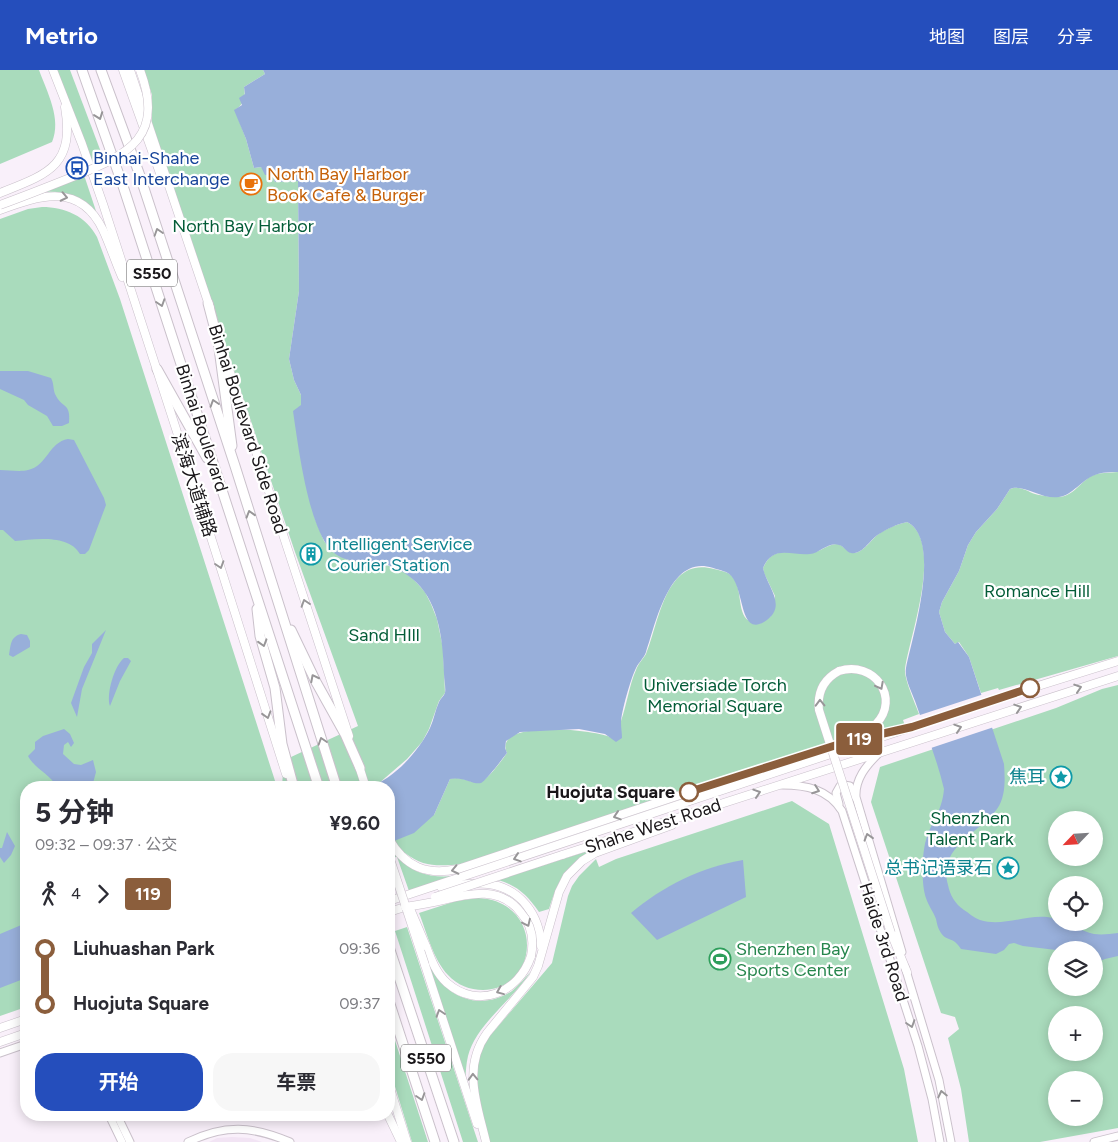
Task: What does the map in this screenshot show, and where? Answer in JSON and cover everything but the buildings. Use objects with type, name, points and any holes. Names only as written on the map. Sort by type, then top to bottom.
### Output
[{"type":"highway","name":"Binhai Boulevard","points":[[82,70],[124,189],[254,586],[258,627],[274,664]]},
{"type":"highway","name":"Binhai Boulevard","points":[[101,70],[139,173],[235,466],[274,594],[299,656],[335,781]]},
{"type":"highway","points":[[208,303],[220,354],[235,466]]},
{"type":"highway","points":[[156,369],[218,476]]},
{"type":"highway","points":[[299,656],[316,682],[360,768]]},
{"type":"highway","points":[[274,664],[282,744],[290,781]]},
{"type":"highway","points":[[274,664],[316,781]]},
{"type":"highway","name":"S550","points":[[395,965],[454,1142]]},
{"type":"highway","name":"S550","points":[[395,1019],[435,1142]]},
{"type":"main road","points":[[54,70],[82,144],[135,302]]},
{"type":"main road","points":[[122,70],[154,158],[181,222]]},
{"type":"main road","name":"Binhai Boulevard Side Road","points":[[130,70],[364,781]]},
{"type":"main road","points":[[0,205],[103,165],[128,150],[140,135],[148,117],[148,98],[140,70]]},
{"type":"main road","points":[[0,193],[40,176],[55,165],[60,157],[66,140],[67,120],[59,83]]},
{"type":"main road","points":[[0,210],[47,195],[63,196],[81,204],[98,221],[135,302]]},
{"type":"main road","name":"滨海大道辅路","points":[[135,302],[290,781]]},
{"type":"main road","points":[[395,848],[406,860],[417,867],[436,872],[458,869],[680,795],[832,747],[912,727],[1118,661]]},
{"type":"main road","points":[[832,747],[873,727],[882,716],[885,706],[883,690],[872,674],[857,668],[839,671],[830,676],[823,684],[819,694],[819,710],[891,933],[906,972]]},
{"type":"main road","name":"Shahe West Road","points":[[395,910],[1118,676]]},
{"type":"main road","name":"Shahe West Road","points":[[395,899],[839,753],[912,727]]},
{"type":"main road","name":"Haide 3rd Road","points":[[878,754],[866,766],[858,780],[856,791],[858,805],[939,1080],[951,1142]]},
{"type":"main road","points":[[842,811],[836,793],[840,786],[844,784],[850,786],[858,805]]},
{"type":"main road","name":"Haide 3rd Road","points":[[782,785],[802,786],[820,790],[835,801],[842,811],[926,1074],[940,1142]]},
{"type":"main road","points":[[622,823],[680,795]]},
{"type":"main road","points":[[485,1142],[473,1086],[472,1068],[474,1057],[486,1033],[533,977],[559,892],[567,876],[582,861],[595,853],[663,829],[710,808]]},
{"type":"main road","points":[[395,874],[485,1142]]},
{"type":"main road","points":[[397,880],[415,919],[435,968],[448,983],[463,993],[477,996],[492,995],[509,988],[522,976],[531,956],[532,938],[527,921],[513,904],[498,895],[470,893],[405,907]]},
{"type":"main road","points":[[406,895],[449,886],[487,884],[503,888],[513,893],[530,909],[539,928],[541,955]]},
{"type":"main road","points":[[888,954],[898,951]]},
{"type":"main road","points":[[0,1028],[20,1021]]},
{"type":"main road","points":[[0,1042],[20,1035]]},
{"type":"main road","points":[[0,1053],[20,1046]]},
{"type":"main road","points":[[395,1104],[407,1142]]},
{"type":"main road","points":[[112,1121],[122,1142]]},
{"type":"main road","points":[[119,1121],[130,1142]]},
{"type":"main road","points":[[391,1121],[401,1142]]},
{"type":"main road","points":[[188,1142],[214,1132],[236,1128],[262,1132],[290,1142]]},
{"type":"main road","points":[[1094,1142],[1118,1136]]},
{"type":"shaded area","points":[[217,1138],[250,1138],[262,1142],[209,1142]]},
{"type":"green space","points":[[0,70],[39,70],[52,106],[55,133],[52,142],[0,164]]},
{"type":"green space","points":[[57,70],[70,70],[104,160],[92,165]]},
{"type":"green space","points":[[144,70],[263,70],[265,74],[244,87],[244,100],[235,110],[254,168],[261,167],[272,175],[275,182],[298,180],[299,291],[289,359],[294,380],[301,395],[315,519],[324,541],[331,550],[348,560],[384,564],[406,573],[416,582],[425,592],[431,604],[437,619],[443,648],[445,693],[439,701],[429,729],[422,742],[407,759],[381,781],[282,781],[283,772],[291,757],[358,726],[295,552],[152,127],[152,95]]},
{"type":"green space","points":[[84,175],[96,211],[84,201],[71,195],[58,192],[43,192]]},
{"type":"green space","points":[[51,207],[67,211],[87,223],[97,237],[120,299],[275,781],[20,781],[20,1009],[0,1016],[0,219],[28,209]]},
{"type":"green space","name":"Romance Hill","points":[[1118,472],[1118,656],[999,690],[998,688],[981,693],[969,657],[959,642],[955,644],[945,632],[939,612],[942,602],[959,571],[968,545],[976,532],[997,509],[1010,489],[1020,488],[1035,494],[1056,497],[1064,496],[1068,495],[1091,476],[1101,473]]},
{"type":"green space","name":"Universiade Torch Memorial Square","points":[[907,522],[918,532],[923,549],[922,591],[905,669],[908,685],[919,714],[903,720],[905,726],[882,732],[877,728],[848,736],[463,864],[426,864],[405,853],[395,857],[395,818],[434,815],[450,779],[460,778],[477,783],[484,780],[507,753],[506,742],[514,735],[547,729],[586,732],[612,738],[621,721],[634,676],[646,654],[666,595],[674,582],[685,572],[698,567],[728,573],[736,583],[745,617],[749,621],[759,624],[771,616],[775,596],[763,568],[774,555],[786,552],[808,553],[837,544],[855,553],[882,532]]},
{"type":"green space","name":"Shenzhen Talent Park","points":[[1118,685],[1118,1128],[1040,1142],[969,1142],[961,1089],[948,1038],[959,1029],[955,1017],[941,1013],[871,802],[880,767],[1056,708],[1102,689]]},
{"type":"green space","name":"Shenzhen Bay Sports Center","points":[[792,801],[829,824],[904,1069],[918,1142],[490,1142],[477,1096],[475,1069],[477,1061],[489,1037],[552,963],[568,896],[579,876],[596,859],[599,867],[616,859]]},
{"type":"green space","points":[[594,849],[570,867],[560,881],[549,909],[539,912],[522,892],[498,880]]},
{"type":"green space","points":[[397,857],[403,863],[423,874],[454,876],[409,891]]},
{"type":"green space","points":[[478,898],[500,903],[515,914],[524,928],[527,945],[524,962],[516,976],[502,986],[483,990],[473,989],[455,982],[443,969],[434,954],[419,913],[456,901]]},
{"type":"green space","points":[[407,927],[478,1142],[463,1142],[395,931]]},
{"type":"green space","points":[[428,962],[443,984],[452,992],[474,1000],[487,1001],[512,991],[531,971],[515,992],[487,1022],[472,1044],[466,1065],[465,1080]]},
{"type":"green space","points":[[395,1040],[428,1142],[412,1142],[395,1087]]},
{"type":"water","points":[[263,70],[1118,70],[1118,472],[1103,473],[1090,477],[1069,493],[1059,497],[1046,496],[1020,488],[1010,489],[997,509],[976,532],[968,545],[959,571],[942,602],[939,612],[945,632],[955,644],[958,642],[969,657],[1004,764],[1005,781],[1000,804],[997,809],[962,842],[948,861],[946,872],[952,896],[961,908],[980,920],[999,922],[1047,917],[1048,931],[1085,931],[1094,934],[1118,933],[1118,956],[1103,960],[1103,941],[1048,941],[1048,949],[1014,943],[1009,944],[1004,950],[996,954],[961,949],[955,942],[943,936],[939,930],[924,892],[923,869],[926,840],[939,810],[944,789],[906,676],[922,590],[924,568],[923,548],[918,532],[907,522],[882,532],[859,552],[851,553],[835,544],[810,554],[784,553],[772,556],[763,568],[776,603],[775,610],[764,622],[755,625],[749,622],[745,615],[737,585],[732,577],[726,572],[710,567],[691,568],[672,585],[664,598],[645,654],[637,666],[627,695],[621,723],[622,738],[616,742],[605,734],[579,729],[520,732],[506,741],[505,748],[507,753],[483,782],[450,779],[434,815],[414,833],[395,841],[395,781],[382,781],[405,763],[419,746],[430,728],[439,702],[445,693],[439,625],[430,602],[416,582],[405,573],[387,565],[342,558],[330,549],[322,537],[316,522],[305,483],[293,411],[301,405],[301,395],[294,380],[289,359],[299,291],[298,181],[275,182],[272,175],[265,175],[261,167],[254,168],[246,139],[234,110],[242,105],[239,98],[245,94],[244,87],[265,74]]},
{"type":"water","points":[[0,371],[28,371],[51,378],[55,394],[69,412],[69,423],[62,426],[53,426],[47,416],[28,405],[24,400],[0,389]]},
{"type":"water","points":[[68,439],[74,440],[106,505],[89,550],[85,554],[80,554],[68,543],[51,539],[15,541],[3,530],[0,530],[0,470],[22,471],[34,468],[40,464],[56,445]]},
{"type":"water","points":[[106,630],[82,689],[77,717],[71,703],[84,667],[92,653],[92,644]]},
{"type":"water","points":[[17,635],[27,635],[30,647],[13,657],[9,655],[12,642]]},
{"type":"water","points":[[124,658],[128,658],[131,661],[120,681],[110,706],[109,695],[112,681],[117,667]]},
{"type":"water","points":[[64,729],[70,734],[74,743],[71,747],[68,742],[64,745],[63,754],[74,764],[81,765],[93,760],[96,772],[94,781],[53,781],[50,779],[28,756],[35,749],[35,742],[43,736]]},
{"type":"water","points":[[7,832],[15,846],[11,855],[4,863],[0,857],[0,848],[2,848]]},
{"type":"water","points":[[743,860],[746,897],[657,940],[631,913],[656,894],[683,879],[712,867]]},
{"type":"water","points":[[20,926],[20,980],[0,988],[0,934]]},
{"type":"pier","points":[[984,694],[994,727],[928,749],[917,716]]},
{"type":"bus line","name":"119","points":[[689,792],[846,742],[912,727],[1030,688]]},
{"type":"place","name":"Binhai-Shahe East Interchange","points":[[77,168]]},
{"type":"place","name":"North Bay Harbor Book Cafe & Burger","points":[[251,184]]},
{"type":"place","name":"Intelligent Service Courier Station","points":[[311,554]]},
{"type":"place","name":"焦耳","points":[[1061,777]]},
{"type":"place","name":"Huojuta Square","points":[[689,792]]},
{"type":"place","name":"总书记语录石","points":[[1008,868]]},
{"type":"place","name":"Shenzhen Bay Sports Center","points":[[720,959]]},
{"type":"park label","name":"North Bay Harbor","points":[[243,226]]},
{"type":"park label","name":"Sand HIll","points":[[384,635]]}]
